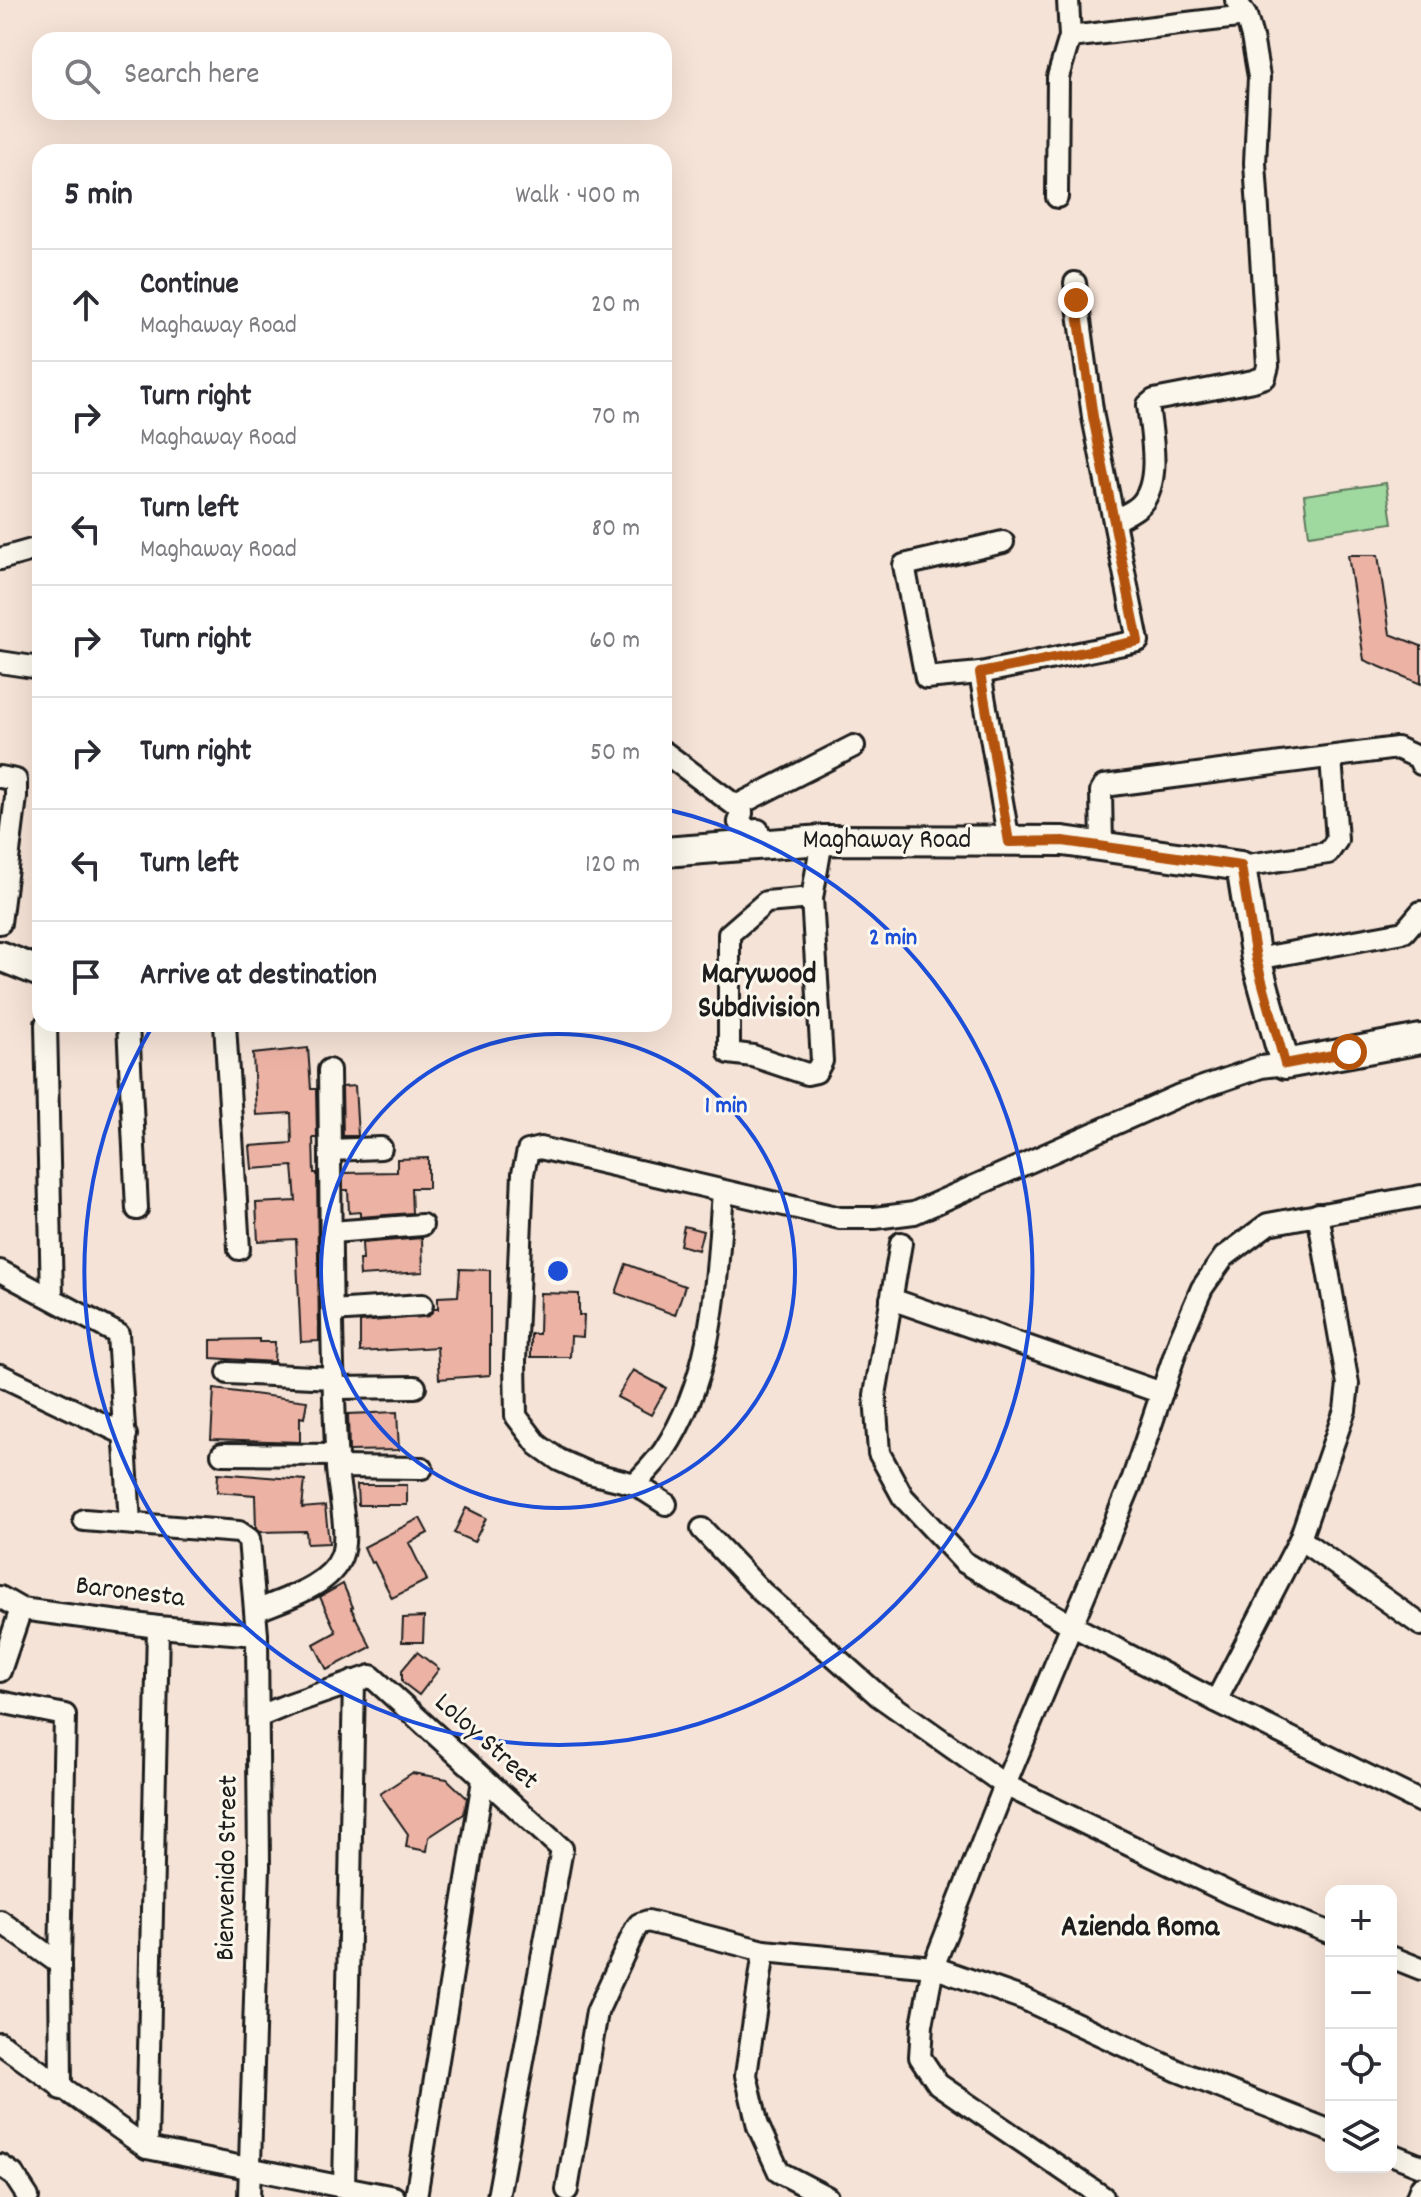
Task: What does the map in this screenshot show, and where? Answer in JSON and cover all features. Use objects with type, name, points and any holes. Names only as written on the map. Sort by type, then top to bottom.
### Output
[{"type":"street","points":[[1057,197],[1058,77],[1070,37],[1068,0]]},
{"type":"street","points":[[1070,37],[1241,8],[1257,55],[1259,77],[1255,163],[1268,366],[1265,377],[1154,400],[1148,405],[1154,466],[1149,489],[1141,505],[1114,521]]},
{"type":"street","points":[[1003,542],[904,565],[926,678],[980,673],[1138,641],[1093,417],[1075,283]]},
{"type":"street","points":[[0,559],[32,550]]},
{"type":"street","points":[[0,662],[32,667]]},
{"type":"street","points":[[980,673],[1009,842]]},
{"type":"street","points":[[739,810],[854,746]]},
{"type":"street","points":[[1102,847],[1101,791],[1104,786],[1397,748],[1419,758],[1421,764]]},
{"type":"street","points":[[1285,1064],[1256,959],[1241,866],[1328,853],[1337,840],[1331,757]]},
{"type":"street","points":[[672,759],[739,810]]},
{"type":"street","points":[[0,777],[16,780],[16,797],[0,923]]},
{"type":"street","points":[[739,810],[739,822],[764,837]]},
{"type":"street","name":"Maghaway Road","points":[[672,851],[764,837],[1063,841],[1241,866]]},
{"type":"street","points":[[812,898],[766,902],[729,934],[729,1053],[753,1056],[807,1074],[816,1072],[822,1061],[812,898],[822,840]]},
{"type":"street","points":[[1256,959],[1404,932],[1421,912]]},
{"type":"street","points":[[0,956],[32,969]]},
{"type":"street","points":[[46,1032],[52,1298]]},
{"type":"street","points":[[128,1032],[137,1209]]},
{"type":"street","points":[[225,1032],[239,1249]]},
{"type":"street","points":[[666,1504],[635,1484],[586,1472],[559,1460],[538,1445],[516,1416],[515,1361],[525,1158],[528,1151],[540,1148],[840,1218],[875,1218],[914,1213],[1180,1095],[1261,1067],[1421,1039]]},
{"type":"street","points":[[256,1611],[331,1574],[342,1556],[344,1542],[334,1383],[329,1070]]},
{"type":"street","points":[[330,1150],[381,1148]]},
{"type":"street","points":[[635,1484],[663,1453],[686,1410],[700,1373],[712,1320],[723,1192]]},
{"type":"street","points":[[1103,2197],[938,2084],[920,2057],[922,2025],[933,1967],[1132,1481],[1180,1339],[1202,1288],[1224,1257],[1268,1224],[1421,1196]]},
{"type":"street","points":[[1216,1701],[1300,1539],[1345,1410],[1348,1384],[1318,1214]]},
{"type":"street","points":[[332,1232],[422,1225]]},
{"type":"street","points":[[901,1243],[875,1395],[879,1453],[903,1497],[964,1562],[1073,1626],[1421,1802]]},
{"type":"street","points":[[0,1271],[118,1334],[130,1523],[84,1520]]},
{"type":"street","points":[[891,1299],[1162,1393]]},
{"type":"street","points":[[332,1311],[422,1305]]},
{"type":"street","points":[[228,1373],[415,1387]]},
{"type":"street","points":[[0,1375],[126,1435]]},
{"type":"street","points":[[222,1454],[422,1468]]},
{"type":"street","name":"Bienvenido Street","points":[[130,1523],[239,1532],[249,1539],[257,1635],[259,1866],[249,2197]]},
{"type":"street","points":[[702,1529],[762,1592],[879,1696],[1005,1785],[1231,1894],[1325,1931]]},
{"type":"street","points":[[1300,1539],[1421,1625]]},
{"type":"street","name":"Baronesta","points":[[0,1597],[21,1609],[158,1627],[257,1635]]},
{"type":"street","points":[[0,1671],[21,1609]]},
{"type":"street","points":[[147,2148],[158,1627]]},
{"type":"street","points":[[258,1717],[363,1678],[344,2188]]},
{"type":"street","name":"Loloy Street","points":[[363,1678],[562,1849],[498,2197]]},
{"type":"street","points":[[0,1702],[65,1715],[61,2089]]},
{"type":"street","points":[[416,2197],[483,1780]]},
{"type":"street","points":[[0,1921],[60,1964]]},
{"type":"street","points":[[567,2190],[597,2012],[639,1924],[648,1921],[764,1951],[933,1967],[1024,1999],[1178,2071],[1325,2129]]},
{"type":"street","points":[[764,1951],[746,2075],[758,2126],[779,2172],[827,2197]]},
{"type":"street","points":[[1397,1959],[1421,1969]]},
{"type":"street","points":[[0,2043],[147,2148],[394,2197]]},
{"type":"street","points":[[1397,2156],[1421,2166]]},
{"type":"street","points":[[0,2165],[13,2174],[28,2197]]},
{"type":"street","points":[[1417,2197],[1421,2187]]},
{"type":"green space","points":[[1386,483],[1392,523],[1309,535],[1304,495]]},
{"type":"building","points":[[1348,555],[1378,555],[1390,634],[1421,646],[1421,684],[1364,660]]},
{"type":"building","points":[[308,1048],[311,1089],[316,1089],[317,1138],[313,1138],[314,1173],[317,1173],[319,1341],[301,1342],[296,1239],[258,1241],[256,1203],[296,1201],[293,1166],[252,1169],[250,1146],[292,1143],[291,1113],[256,1115],[253,1054]]},
{"type":"building","points":[[355,1086],[358,1136],[343,1136],[342,1087]]},
{"type":"building","points":[[428,1158],[428,1188],[411,1188],[412,1213],[360,1217],[360,1212],[349,1213],[348,1190],[343,1190],[343,1173],[397,1172],[397,1159]]},
{"type":"building","points":[[684,1226],[703,1231],[698,1250],[680,1245]]},
{"type":"building","points":[[422,1238],[423,1272],[360,1276],[362,1243]]},
{"type":"building","points":[[626,1264],[685,1286],[675,1315],[616,1293]]},
{"type":"building","points":[[460,1269],[490,1270],[490,1375],[439,1379],[437,1347],[360,1352],[360,1322],[429,1316],[434,1309],[438,1309],[438,1297],[458,1296]]},
{"type":"building","points":[[540,1293],[579,1294],[579,1315],[584,1315],[583,1337],[571,1336],[570,1357],[531,1357],[531,1334],[539,1334]]},
{"type":"building","points":[[259,1339],[259,1342],[275,1342],[274,1362],[211,1358],[211,1340]]},
{"type":"building","points":[[633,1370],[666,1388],[651,1415],[617,1397]]},
{"type":"building","points":[[214,1389],[307,1401],[304,1418],[300,1417],[300,1442],[211,1439]]},
{"type":"building","points":[[397,1412],[399,1450],[349,1451],[348,1414]]},
{"type":"building","points":[[218,1473],[305,1480],[302,1508],[325,1506],[329,1543],[307,1544],[306,1531],[260,1532],[256,1528],[255,1495],[217,1492]]},
{"type":"building","points":[[357,1485],[407,1485],[407,1505],[358,1505]]},
{"type":"building","points":[[466,1508],[486,1518],[474,1542],[454,1533]]},
{"type":"building","points":[[420,1518],[428,1533],[409,1543],[427,1580],[392,1598],[364,1547]]},
{"type":"building","points":[[343,1584],[353,1607],[354,1618],[371,1647],[327,1670],[314,1644],[336,1632],[320,1597]]},
{"type":"building","points":[[424,1617],[423,1642],[402,1642],[403,1618]]},
{"type":"building","points":[[417,1652],[439,1669],[419,1695],[402,1682],[402,1670]]},
{"type":"building","points":[[412,1773],[447,1779],[467,1798],[464,1814],[429,1837],[427,1851],[406,1847],[408,1834],[380,1794]]},
{"type":"district","name":"Marywood Subdivision","points":[[759,993]]},
{"type":"district","name":"Azienda Roma","points":[[1140,1929]]},
{"type":"route","points":[[1076,300],[1093,417],[1138,641],[980,673],[1009,842],[1063,841],[1241,866],[1256,959],[1285,1064],[1349,1052]]}]
